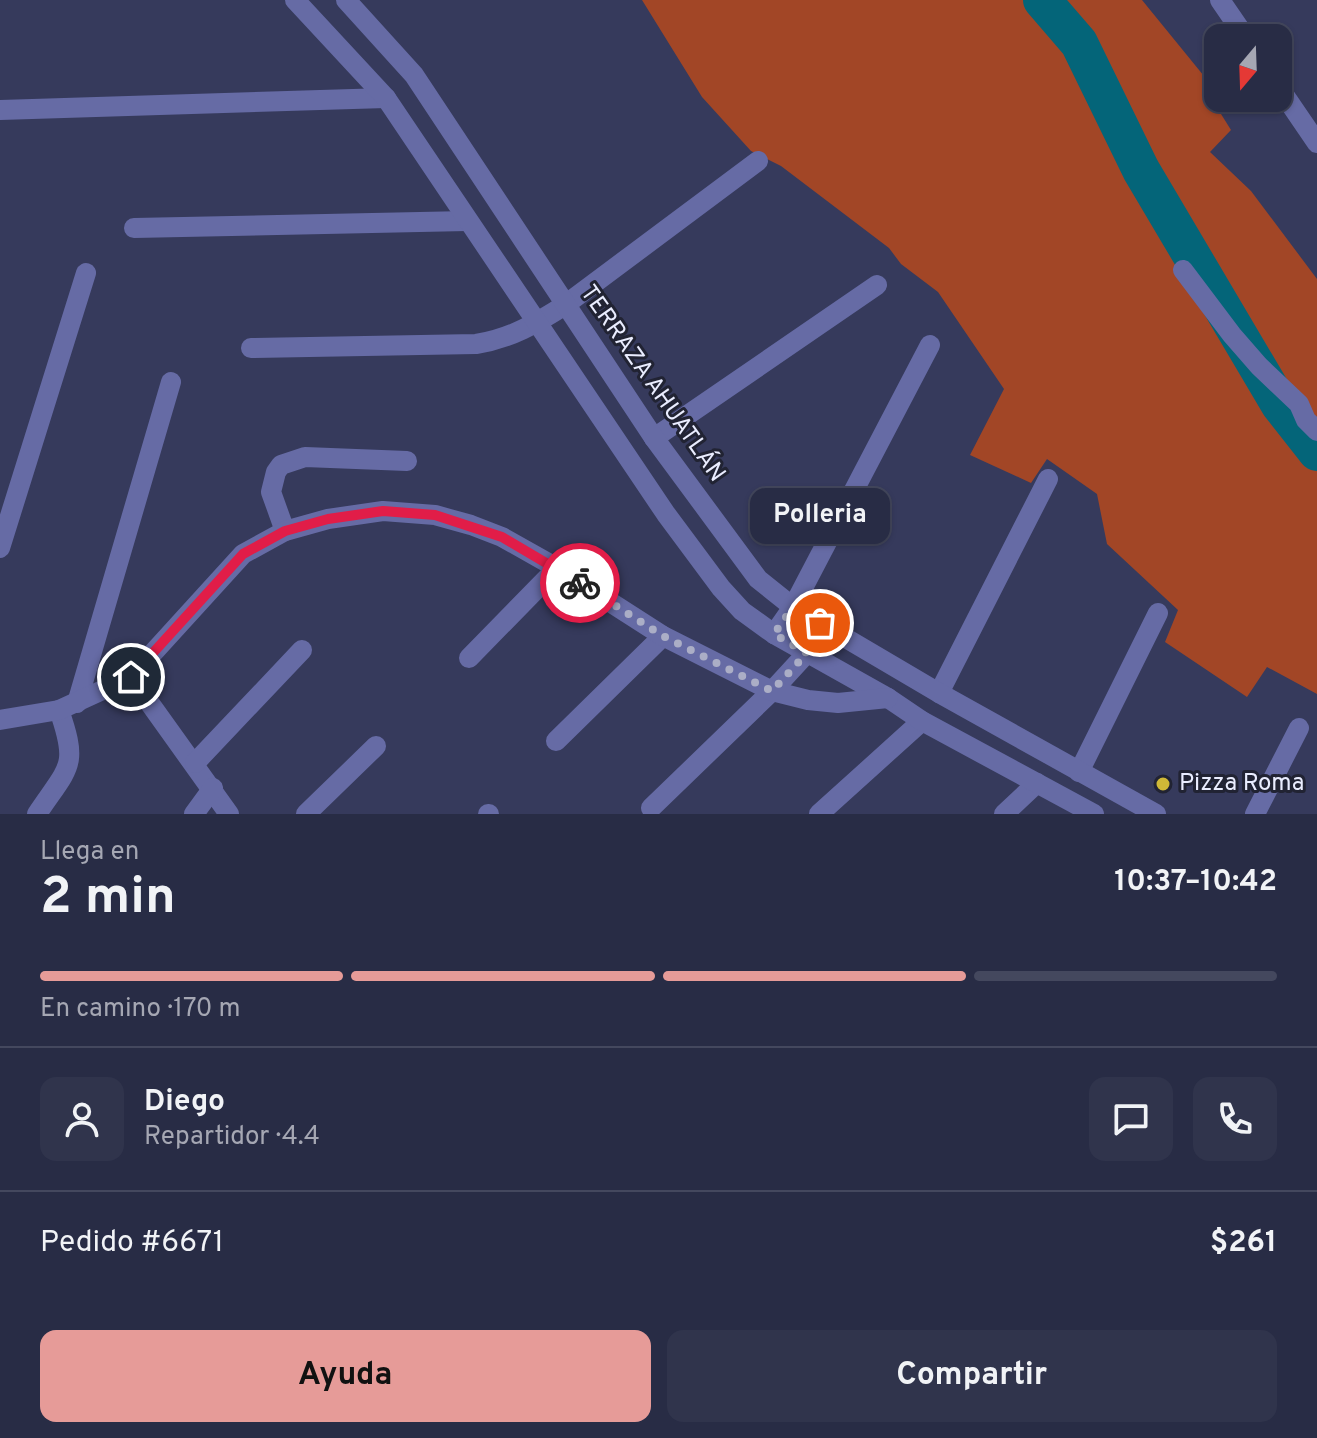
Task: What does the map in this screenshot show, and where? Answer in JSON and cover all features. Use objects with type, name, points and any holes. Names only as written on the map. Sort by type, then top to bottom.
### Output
[{"type":"street","points":[[295,0],[386,98],[666,514],[742,611],[774,634],[888,698],[922,721],[1094,814]]},
{"type":"street","name":"TERRAZA AHUATLÁN","points":[[346,0],[414,75],[654,438],[758,579],[793,607],[1156,814]]},
{"type":"street","points":[[1220,0],[1236,24]]},
{"type":"street","points":[[0,110],[386,98]]},
{"type":"street","points":[[1292,106],[1317,143]]},
{"type":"street","points":[[251,348],[476,344],[506,337],[565,305],[758,161]]},
{"type":"street","points":[[134,228],[467,221]]},
{"type":"street","points":[[1183,270],[1259,366],[1308,407],[1306,420],[1317,431]]},
{"type":"street","points":[[0,548],[86,273]]},
{"type":"street","points":[[654,438],[877,285]]},
{"type":"street","points":[[774,634],[793,607],[930,345]]},
{"type":"street","points":[[37,814],[68,768],[71,754],[68,706],[171,382]]},
{"type":"street","points":[[285,531],[271,492],[281,465],[305,457],[407,461]]},
{"type":"street","points":[[939,693],[1048,479]]},
{"type":"street","points":[[0,720],[68,706],[131,677],[243,554],[285,531],[328,519],[383,511],[435,515],[502,537],[557,568],[663,636],[772,691],[808,700],[838,703],[888,698]]},
{"type":"street","points":[[469,658],[557,568]]},
{"type":"street","points":[[1079,772],[1158,613]]},
{"type":"street","points":[[556,741],[663,636]]},
{"type":"street","points":[[195,763],[302,650]]},
{"type":"street","points":[[651,808],[807,653]]},
{"type":"street","points":[[131,677],[229,814]]},
{"type":"street","points":[[819,814],[922,721]]},
{"type":"street","points":[[1255,814],[1299,728]]},
{"type":"street","points":[[306,814],[376,746]]},
{"type":"street","points":[[1004,814],[1037,783]]},
{"type":"street","points":[[194,814],[213,788]]},
{"type":"shaded area","points":[[642,0],[1142,0],[1204,76],[1204,112],[1221,112],[1231,130],[1210,152],[1251,191],[1317,279],[1317,694],[1267,667],[1247,697],[1165,642],[1178,610],[1107,544],[1097,494],[1047,459],[1031,483],[970,455],[1004,389],[938,292],[901,264],[889,248],[781,166],[751,151],[702,97]]},
{"type":"waterway","points":[[1042,0],[1079,43],[1141,170],[1280,405],[1317,452]]},
{"type":"way so far","points":[[580,583],[663,636],[772,691],[807,653],[774,634],[783,621],[793,607],[820,623]]},
{"type":"place","name":"Polleria","points":[[820,623]]},
{"type":"place","name":"Pizza Roma","points":[[1163,784]]},
{"type":"route","points":[[131,677],[243,554],[285,531],[328,519],[383,511],[435,515],[502,537],[580,583]]}]
